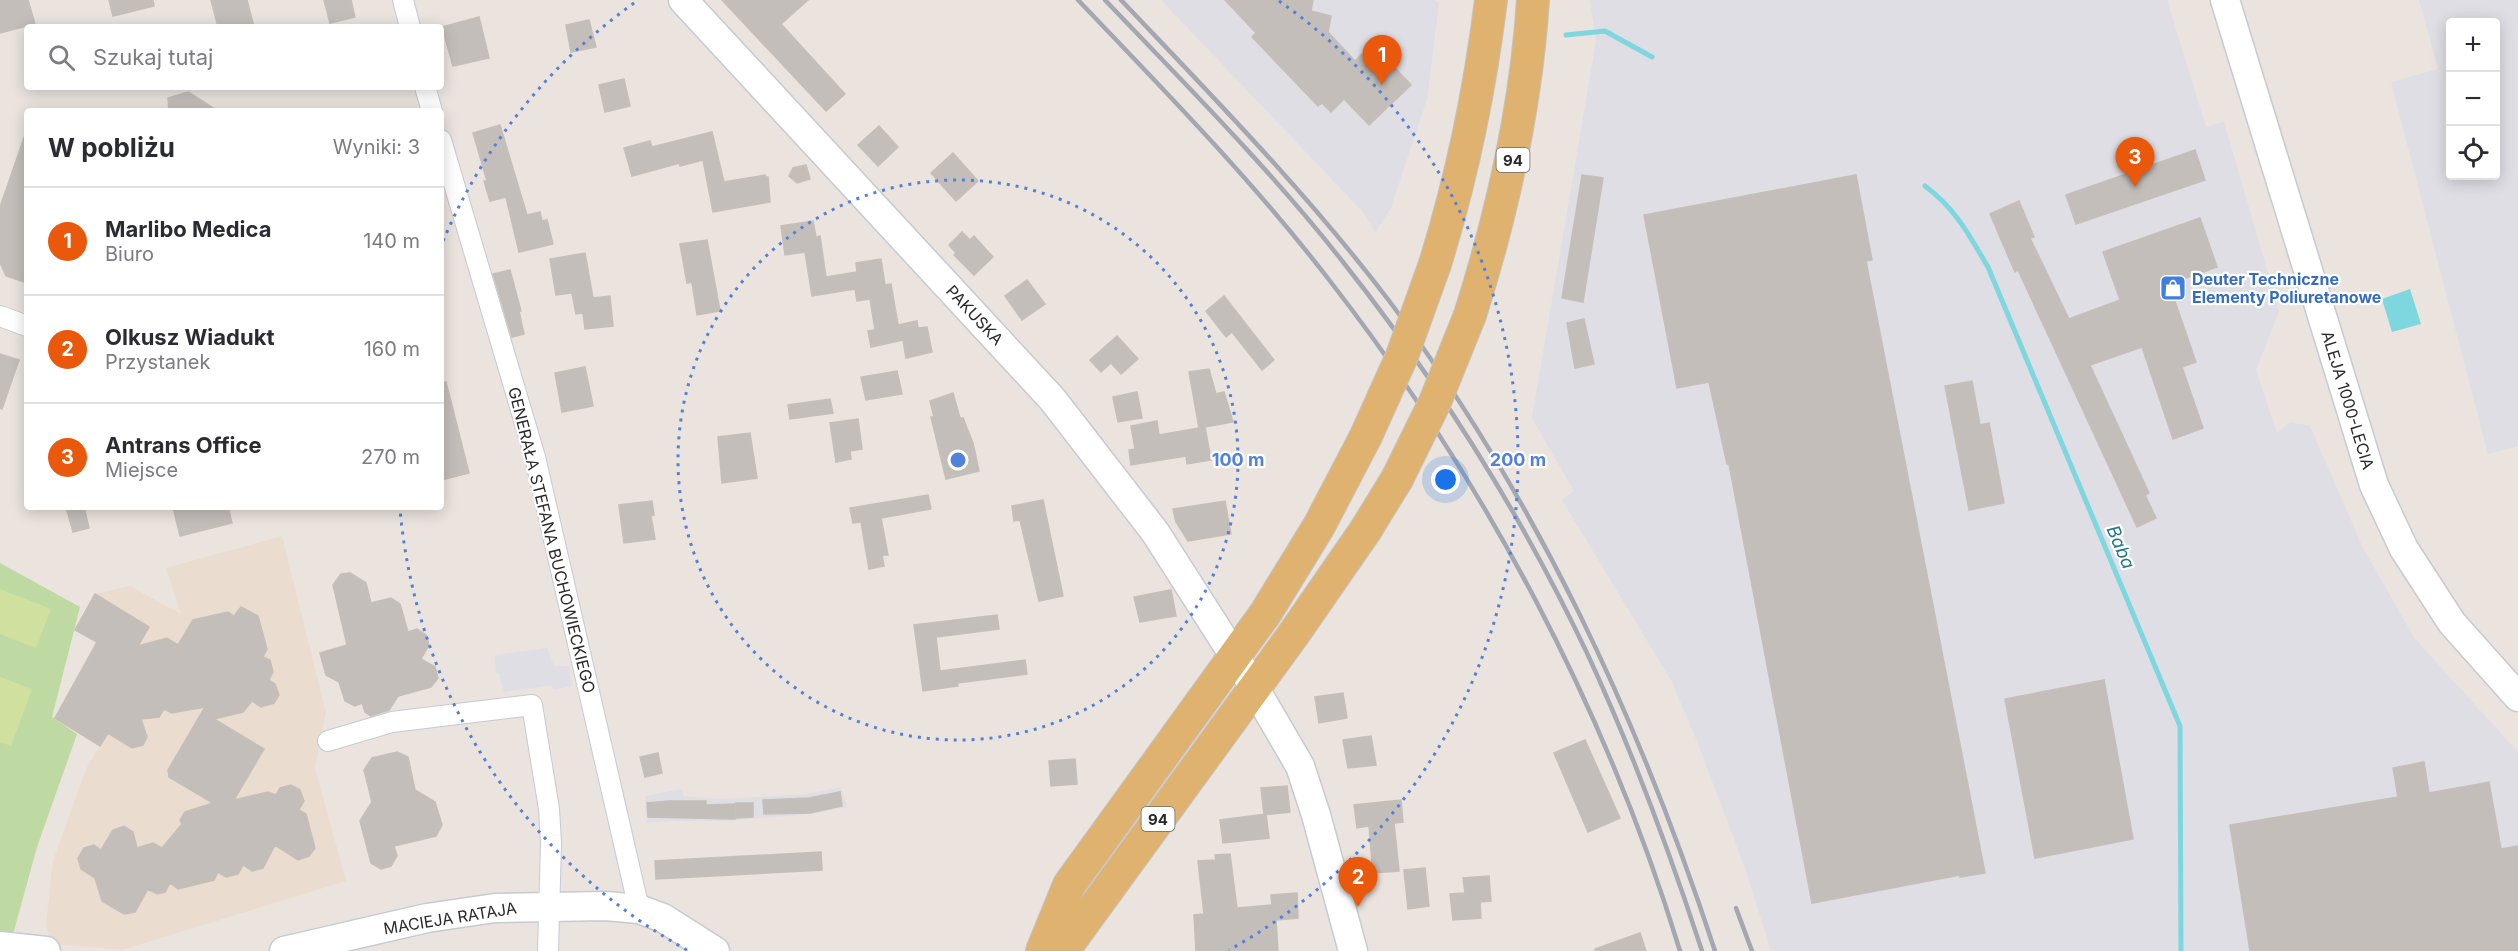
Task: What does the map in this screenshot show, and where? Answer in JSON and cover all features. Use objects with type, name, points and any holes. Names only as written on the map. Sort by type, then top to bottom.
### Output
[{"type":"main road","name":"94","points":[[1042,951],[1069,885],[1265,614],[1319,526],[1366,436],[1402,356],[1435,264],[1471,129],[1491,0]]},
{"type":"main road","name":"94","points":[[1063,951],[1365,531],[1396,479],[1440,391],[1470,315],[1498,222],[1516,145],[1525,93],[1533,0]]},
{"type":"street","points":[[403,0],[409,24]]},
{"type":"street","name":"PAKUSKA","points":[[683,0],[1053,400],[1155,532],[1286,740],[1305,781],[1353,951]]},
{"type":"street","name":"ALEJA 1000-LECIA","points":[[2225,0],[2374,485],[2404,549],[2452,623],[2518,697]]},
{"type":"street","points":[[422,108],[425,90]]},
{"type":"street","points":[[426,90],[431,108]]},
{"type":"street","name":"GENERAŁA STEFANA BUCHOWIECKIEGO","points":[[444,150],[535,457],[639,909]]},
{"type":"street","points":[[0,316],[24,325]]},
{"type":"street","points":[[328,741],[392,722],[532,705],[549,809],[551,843],[548,951]]},
{"type":"street","name":"MACIEJA RATAJA","points":[[284,951],[427,918],[495,908],[606,906],[639,909],[663,918],[715,951]]},
{"type":"street","points":[[0,946],[46,951]]},
{"type":"shaded area","points":[[1161,0],[1434,0],[1439,3],[1427,99],[1391,208],[1375,232],[1363,212]]},
{"type":"shaded area","points":[[1590,0],[2167,0],[2206,127],[2224,122],[2279,311],[2256,370],[2277,433],[2290,422],[2310,426],[2362,546],[2415,639],[2518,752],[2518,951],[1771,951],[1745,868],[1695,736],[1671,680],[1562,500],[1574,491],[1532,418],[1596,41]]},
{"type":"shaded area","points":[[2419,0],[2518,0],[2518,446],[2488,454],[2391,82],[2438,69]]},
{"type":"shaded area","points":[[282,536],[326,712],[315,768],[346,881],[122,950],[52,944],[46,925],[53,861],[86,769],[100,746],[55,718],[97,642],[75,630],[95,594],[130,586],[181,614],[166,568]]},
{"type":"shaded area","points":[[547,648],[554,666],[569,666],[571,686],[554,690],[551,685],[504,692],[499,674],[496,673],[495,655]]},
{"type":"shaded area","points":[[841,787],[847,807],[811,814],[724,821],[647,823],[645,796],[682,789],[684,796],[723,799],[807,794]]},
{"type":"green space","points":[[0,563],[80,607],[52,717],[77,734],[37,847],[12,938],[0,937]]},
{"type":"green space","points":[[0,589],[51,609],[36,648],[0,634]]},
{"type":"green space","points":[[0,677],[32,689],[11,746],[0,742]]},
{"type":"water","points":[[2410,289],[2421,324],[2392,332],[2382,299]]},
{"type":"building","points":[[0,0],[28,0],[35,24],[24,24],[24,27],[0,33]]},
{"type":"building","points":[[109,0],[153,0],[154,6],[113,16]]},
{"type":"building","points":[[211,0],[247,0],[253,24],[217,24]]},
{"type":"building","points":[[324,0],[351,0],[355,17],[330,23]]},
{"type":"building","points":[[722,0],[808,0],[781,24],[845,94],[826,111]]},
{"type":"building","points":[[1225,0],[1313,0],[1311,11],[1331,16],[1328,32],[1355,61],[1362,54],[1376,68],[1386,58],[1411,85],[1369,125],[1344,99],[1331,112],[1322,103],[1318,106],[1252,37],[1256,33]]},
{"type":"building","points":[[479,17],[489,58],[453,66],[444,26]]},
{"type":"building","points":[[589,20],[596,47],[571,52],[566,25]]},
{"type":"building","points":[[624,79],[630,106],[605,112],[599,85]]},
{"type":"building","points":[[188,92],[213,108],[169,108],[168,98]]},
{"type":"building","points":[[500,125],[527,215],[540,212],[542,221],[547,220],[553,244],[519,252],[506,197],[490,201],[484,181],[487,181],[473,133]]},
{"type":"building","points":[[879,126],[898,147],[878,166],[858,145]]},
{"type":"building","points":[[712,132],[724,182],[765,175],[768,177],[770,202],[713,212],[703,160],[680,166],[680,163],[632,176],[624,148],[650,141],[652,147]]},
{"type":"building","points":[[24,138],[24,282],[6,276],[0,262],[0,207]]},
{"type":"building","points":[[2195,150],[2205,180],[2076,224],[2066,195]]},
{"type":"building","points":[[953,153],[978,181],[956,201],[931,173]]},
{"type":"building","points":[[806,165],[810,179],[797,183],[789,176],[793,168]]},
{"type":"building","points":[[1582,175],[1603,178],[1583,302],[1562,298]]},
{"type":"building","points":[[1856,175],[1872,260],[1866,261],[1985,873],[1960,877],[1960,875],[1812,903],[1729,464],[1727,464],[1709,382],[1677,388],[1644,215]]},
{"type":"building","points":[[2019,201],[2034,237],[2030,238],[2069,319],[2120,300],[2103,252],[2200,218],[2217,267],[2169,284],[2196,362],[2182,367],[2203,428],[2173,439],[2142,347],[2090,365],[2149,493],[2145,495],[2156,518],[2137,527],[2018,270],[2015,272],[1990,214]]},
{"type":"building","points":[[813,221],[816,237],[820,236],[826,277],[857,272],[856,263],[881,259],[885,285],[891,284],[898,325],[917,321],[918,328],[927,327],[932,352],[906,358],[903,340],[871,347],[868,331],[875,330],[870,299],[857,301],[855,289],[812,296],[805,252],[785,255],[781,226]]},
{"type":"building","points":[[962,232],[970,240],[974,236],[993,257],[974,275],[954,255],[956,253],[949,245]]},
{"type":"building","points":[[707,240],[720,311],[697,315],[692,282],[687,283],[680,244]]},
{"type":"building","points":[[585,253],[593,298],[610,296],[613,326],[585,329],[583,313],[576,314],[572,293],[556,295],[550,259]]},
{"type":"building","points":[[510,270],[521,311],[519,311],[524,334],[512,337],[493,274]]},
{"type":"building","points":[[1027,280],[1045,304],[1022,320],[1005,296]]},
{"type":"building","points":[[1224,296],[1274,360],[1262,370],[1232,332],[1226,337],[1206,311]]},
{"type":"building","points":[[1584,319],[1594,364],[1575,368],[1567,323]]},
{"type":"building","points":[[1117,336],[1138,359],[1121,374],[1111,363],[1101,372],[1090,360]]},
{"type":"building","points":[[0,354],[19,360],[2,409],[0,408]]},
{"type":"building","points":[[585,367],[593,406],[562,412],[555,373]]},
{"type":"building","points":[[1209,369],[1216,394],[1224,392],[1233,422],[1205,427],[1211,460],[1187,464],[1186,456],[1131,465],[1129,450],[1135,449],[1131,426],[1157,421],[1159,435],[1199,428],[1189,372]]},
{"type":"building","points":[[897,371],[902,394],[866,400],[861,377]]},
{"type":"building","points":[[1972,381],[1980,425],[1989,423],[2004,503],[1969,510],[1945,386]]},
{"type":"building","points":[[444,382],[446,382],[469,473],[444,479]]},
{"type":"building","points":[[1137,392],[1142,418],[1118,422],[1113,397]]},
{"type":"building","points":[[953,393],[960,418],[963,418],[973,443],[979,471],[946,479],[931,417],[934,417],[930,401]]},
{"type":"building","points":[[830,399],[833,413],[790,419],[788,405]]},
{"type":"building","points":[[858,419],[862,449],[850,451],[851,459],[836,462],[830,423]]},
{"type":"building","points":[[750,433],[757,478],[722,483],[718,437]]},
{"type":"building","points":[[928,495],[931,509],[881,518],[888,555],[882,555],[884,566],[869,569],[861,522],[853,523],[850,508]]},
{"type":"building","points":[[1043,500],[1063,596],[1039,601],[1020,520],[1014,521],[1012,506]]},
{"type":"building","points":[[652,501],[654,515],[651,516],[655,539],[624,543],[619,505]]},
{"type":"building","points":[[1225,501],[1231,534],[1188,541],[1176,522],[1173,509]]},
{"type":"building","points":[[67,510],[85,510],[89,528],[73,532]]},
{"type":"building","points":[[174,510],[229,510],[232,523],[180,536]]},
{"type":"building","points":[[350,573],[366,583],[371,603],[391,598],[400,604],[408,632],[417,629],[426,635],[429,645],[421,659],[435,667],[438,678],[431,687],[398,696],[389,710],[371,716],[365,712],[362,703],[355,706],[345,701],[339,682],[326,675],[320,653],[347,645],[333,585],[341,574]]},
{"type":"building","points":[[1171,590],[1176,616],[1140,622],[1134,597]]},
{"type":"building","points":[[95,594],[149,627],[138,646],[167,638],[178,645],[193,620],[228,612],[234,616],[241,607],[258,616],[267,649],[263,657],[270,660],[273,672],[269,680],[275,684],[279,695],[274,703],[261,707],[252,701],[243,712],[214,719],[264,749],[234,800],[268,792],[276,795],[280,788],[291,785],[300,790],[304,801],[299,810],[306,814],[315,848],[309,856],[298,860],[275,845],[263,868],[252,871],[243,865],[238,874],[226,877],[218,872],[214,880],[178,889],[170,883],[165,892],[157,894],[148,889],[135,912],[124,914],[102,901],[95,878],[81,869],[78,858],[84,848],[94,845],[101,850],[113,830],[124,826],[133,832],[137,848],[153,843],[162,848],[182,824],[180,820],[185,812],[213,803],[169,777],[168,770],[205,707],[172,713],[164,709],[159,717],[141,719],[147,737],[143,745],[132,748],[108,733],[100,746],[55,718],[97,642],[75,630]]},
{"type":"building","points":[[997,615],[999,629],[936,637],[940,671],[1025,660],[1027,674],[957,683],[958,686],[923,691],[914,625]]},
{"type":"building","points":[[2104,680],[2133,839],[2035,858],[2005,699]]},
{"type":"building","points":[[1343,693],[1347,718],[1319,723],[1315,697]]},
{"type":"building","points":[[1371,736],[1376,765],[1348,768],[1343,740]]},
{"type":"building","points":[[1585,740],[1620,818],[1588,832],[1554,753]]},
{"type":"building","points":[[397,752],[408,757],[415,790],[435,802],[442,825],[436,836],[394,846],[397,856],[391,866],[381,869],[371,863],[360,821],[372,802],[364,770],[372,758]]},
{"type":"building","points":[[658,753],[662,773],[645,777],[640,757]]},
{"type":"building","points":[[1075,759],[1077,784],[1051,786],[1049,761]]},
{"type":"building","points":[[2424,762],[2429,793],[2489,782],[2501,849],[2518,846],[2518,951],[2250,951],[2230,825],[2398,797],[2393,768]]},
{"type":"building","points":[[1287,786],[1290,812],[1264,815],[1261,788]]},
{"type":"building","points":[[840,792],[842,806],[810,813],[764,814],[763,800],[809,798]]},
{"type":"building","points":[[1401,800],[1403,822],[1394,823],[1399,871],[1373,873],[1369,826],[1357,828],[1354,805]]},
{"type":"building","points":[[706,801],[706,805],[735,804],[735,819],[648,817],[647,803]]},
{"type":"building","points":[[736,803],[753,803],[753,817],[736,818]]},
{"type":"building","points":[[1266,814],[1269,838],[1223,843],[1220,820]]},
{"type":"building","points":[[821,852],[822,870],[656,879],[655,861]]},
{"type":"building","points":[[1230,854],[1237,908],[1272,905],[1271,895],[1297,893],[1298,918],[1276,920],[1278,951],[1196,951],[1194,915],[1204,914],[1198,861],[1216,860],[1215,855]]},
{"type":"building","points":[[1425,868],[1429,906],[1408,909],[1404,870]]},
{"type":"building","points":[[1489,876],[1491,901],[1480,902],[1481,918],[1453,920],[1450,894],[1465,893],[1463,878]]},
{"type":"building","points":[[1640,933],[1646,951],[1595,951],[1595,949]]},
{"type":"waterway","name":"Baba","points":[[1566,35],[1605,31],[1652,57]]},
{"type":"waterway","name":"Baba","points":[[1925,186],[1954,213],[1988,267],[2180,726],[2181,951]]},
{"type":"railway","points":[[1078,0],[1208,137],[1301,244],[1387,357],[1440,436],[1489,517],[1578,685],[1616,772],[1650,861],[1680,951]]},
{"type":"railway","points":[[1105,0],[1227,128],[1315,228],[1412,354],[1476,450],[1534,550],[1604,690],[1649,800],[1702,951]]},
{"type":"railway","points":[[1121,0],[1260,147],[1359,262],[1443,377],[1492,454],[1579,613],[1618,696],[1653,779],[1715,951]]},
{"type":"railway","points":[[1736,908],[1752,951]]},
{"type":"place","name":"Marlibo Medica","points":[[1382,85]]},
{"type":"place","name":"Antrans Office","points":[[2135,187]]},
{"type":"place","name":"Deuter Techniczne Elementy Poliuretanowe","points":[[2173,288]]},
{"type":"place","name":"Olkusz Wiadukt","points":[[1358,907]]}]
